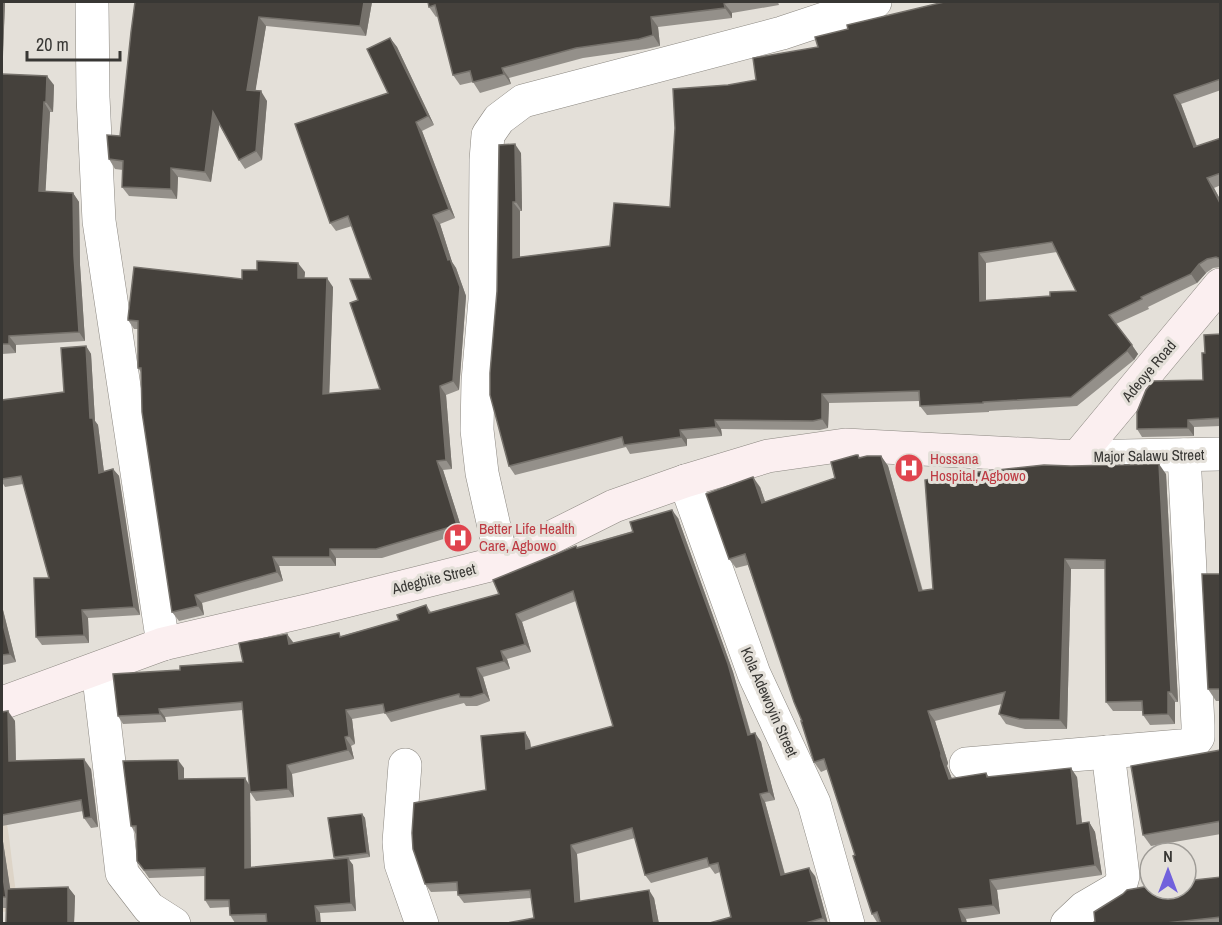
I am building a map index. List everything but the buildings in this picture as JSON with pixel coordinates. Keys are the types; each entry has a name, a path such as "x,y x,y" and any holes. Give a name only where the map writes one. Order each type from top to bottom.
{"street":[{"path":"92,2 93,97 99,221 163,644"},
{"path":"502,562 482,472 477,430 478,381 485,300 488,135 499,119 523,101 782,33 875,2"},
{"name":"Adeoye Road","path":"1077,457 1221,285"},
{"name":"Adegbite Street","path":"2,704 163,644 502,562 614,506 685,481 768,456 845,445 1077,457"},
{"name":"Major Salawu Street","path":"1077,457 1221,454"},
{"path":"966,764 1192,745 1198,737 1184,455"},
{"name":"Kola Adewoyin Street","path":"685,481 754,674 814,803 848,924"},
{"path":"98,669 122,873 149,908 174,924"},
{"path":"1067,924 1084,908 1120,886 1123,876 1108,753"},
{"path":"405,765 399,842 401,864 422,924"}],"shaded area":[{"path":"2,793 18,910 2,912"}],"place":[{"name":"Hossana Hospital, Agbowo","path":"909,468"},
{"name":"Better Life Health Care, Agbowo","path":"458,538"}]}
